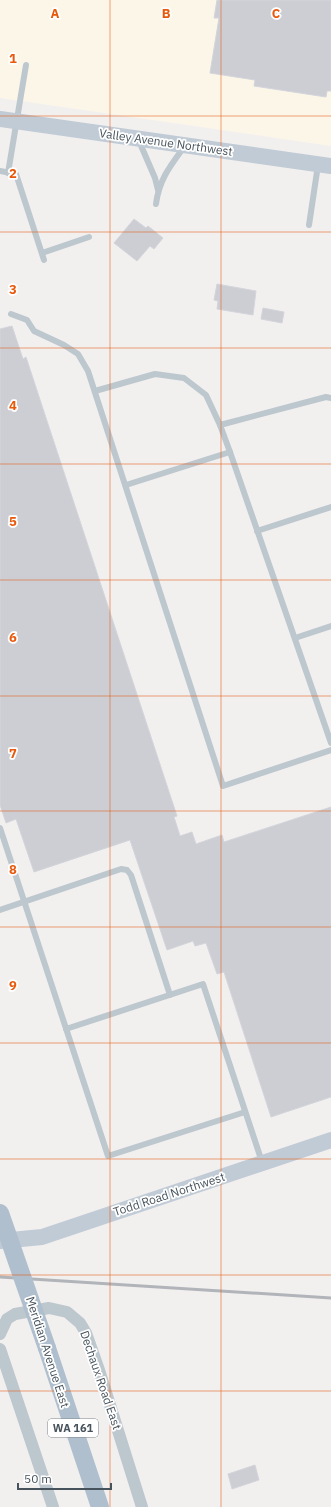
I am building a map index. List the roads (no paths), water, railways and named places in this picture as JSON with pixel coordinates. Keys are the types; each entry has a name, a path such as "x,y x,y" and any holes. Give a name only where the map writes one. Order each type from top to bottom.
{"main road":[{"name":"Meridian Avenue East","path":"0,1212 20,1264 100,1507"}],"street":[{"name":"Valley Avenue Northwest","path":"8,120 324,165"},
{"name":"Todd Road Northwest","path":"3,1240 42,1236 331,1140"},
{"name":"Dechaux Road East","path":"0,1334 7,1319 15,1314 48,1308 67,1312 80,1323 86,1333 100,1370 142,1507"},
{"path":"0,1349 53,1507"}],"lane":[{"path":"8,172 8,120 26,65"},
{"path":"138,138 155,178 158,190"},
{"path":"156,204 158,190 163,175 185,145"},
{"path":"309,225 324,165"},
{"path":"0,172 16,174 44,260"},
{"path":"42,253 89,237"},
{"path":"10,314 27,320 34,331 64,345 78,354 88,372 223,786 331,750"},
{"path":"95,391 155,374 184,378 206,395 220,425 230,452 331,743"},
{"path":"220,425 326,397 331,398"},
{"path":"126,485 230,452"},
{"path":"257,531 331,507"},
{"path":"295,638 331,626"},
{"path":"0,828 108,1156 245,1112"},
{"path":"0,910 121,869 127,870 131,876 170,995"},
{"path":"66,1029 203,984 262,1163"}],"railway":[{"path":"0,1277 331,1298"}]}
